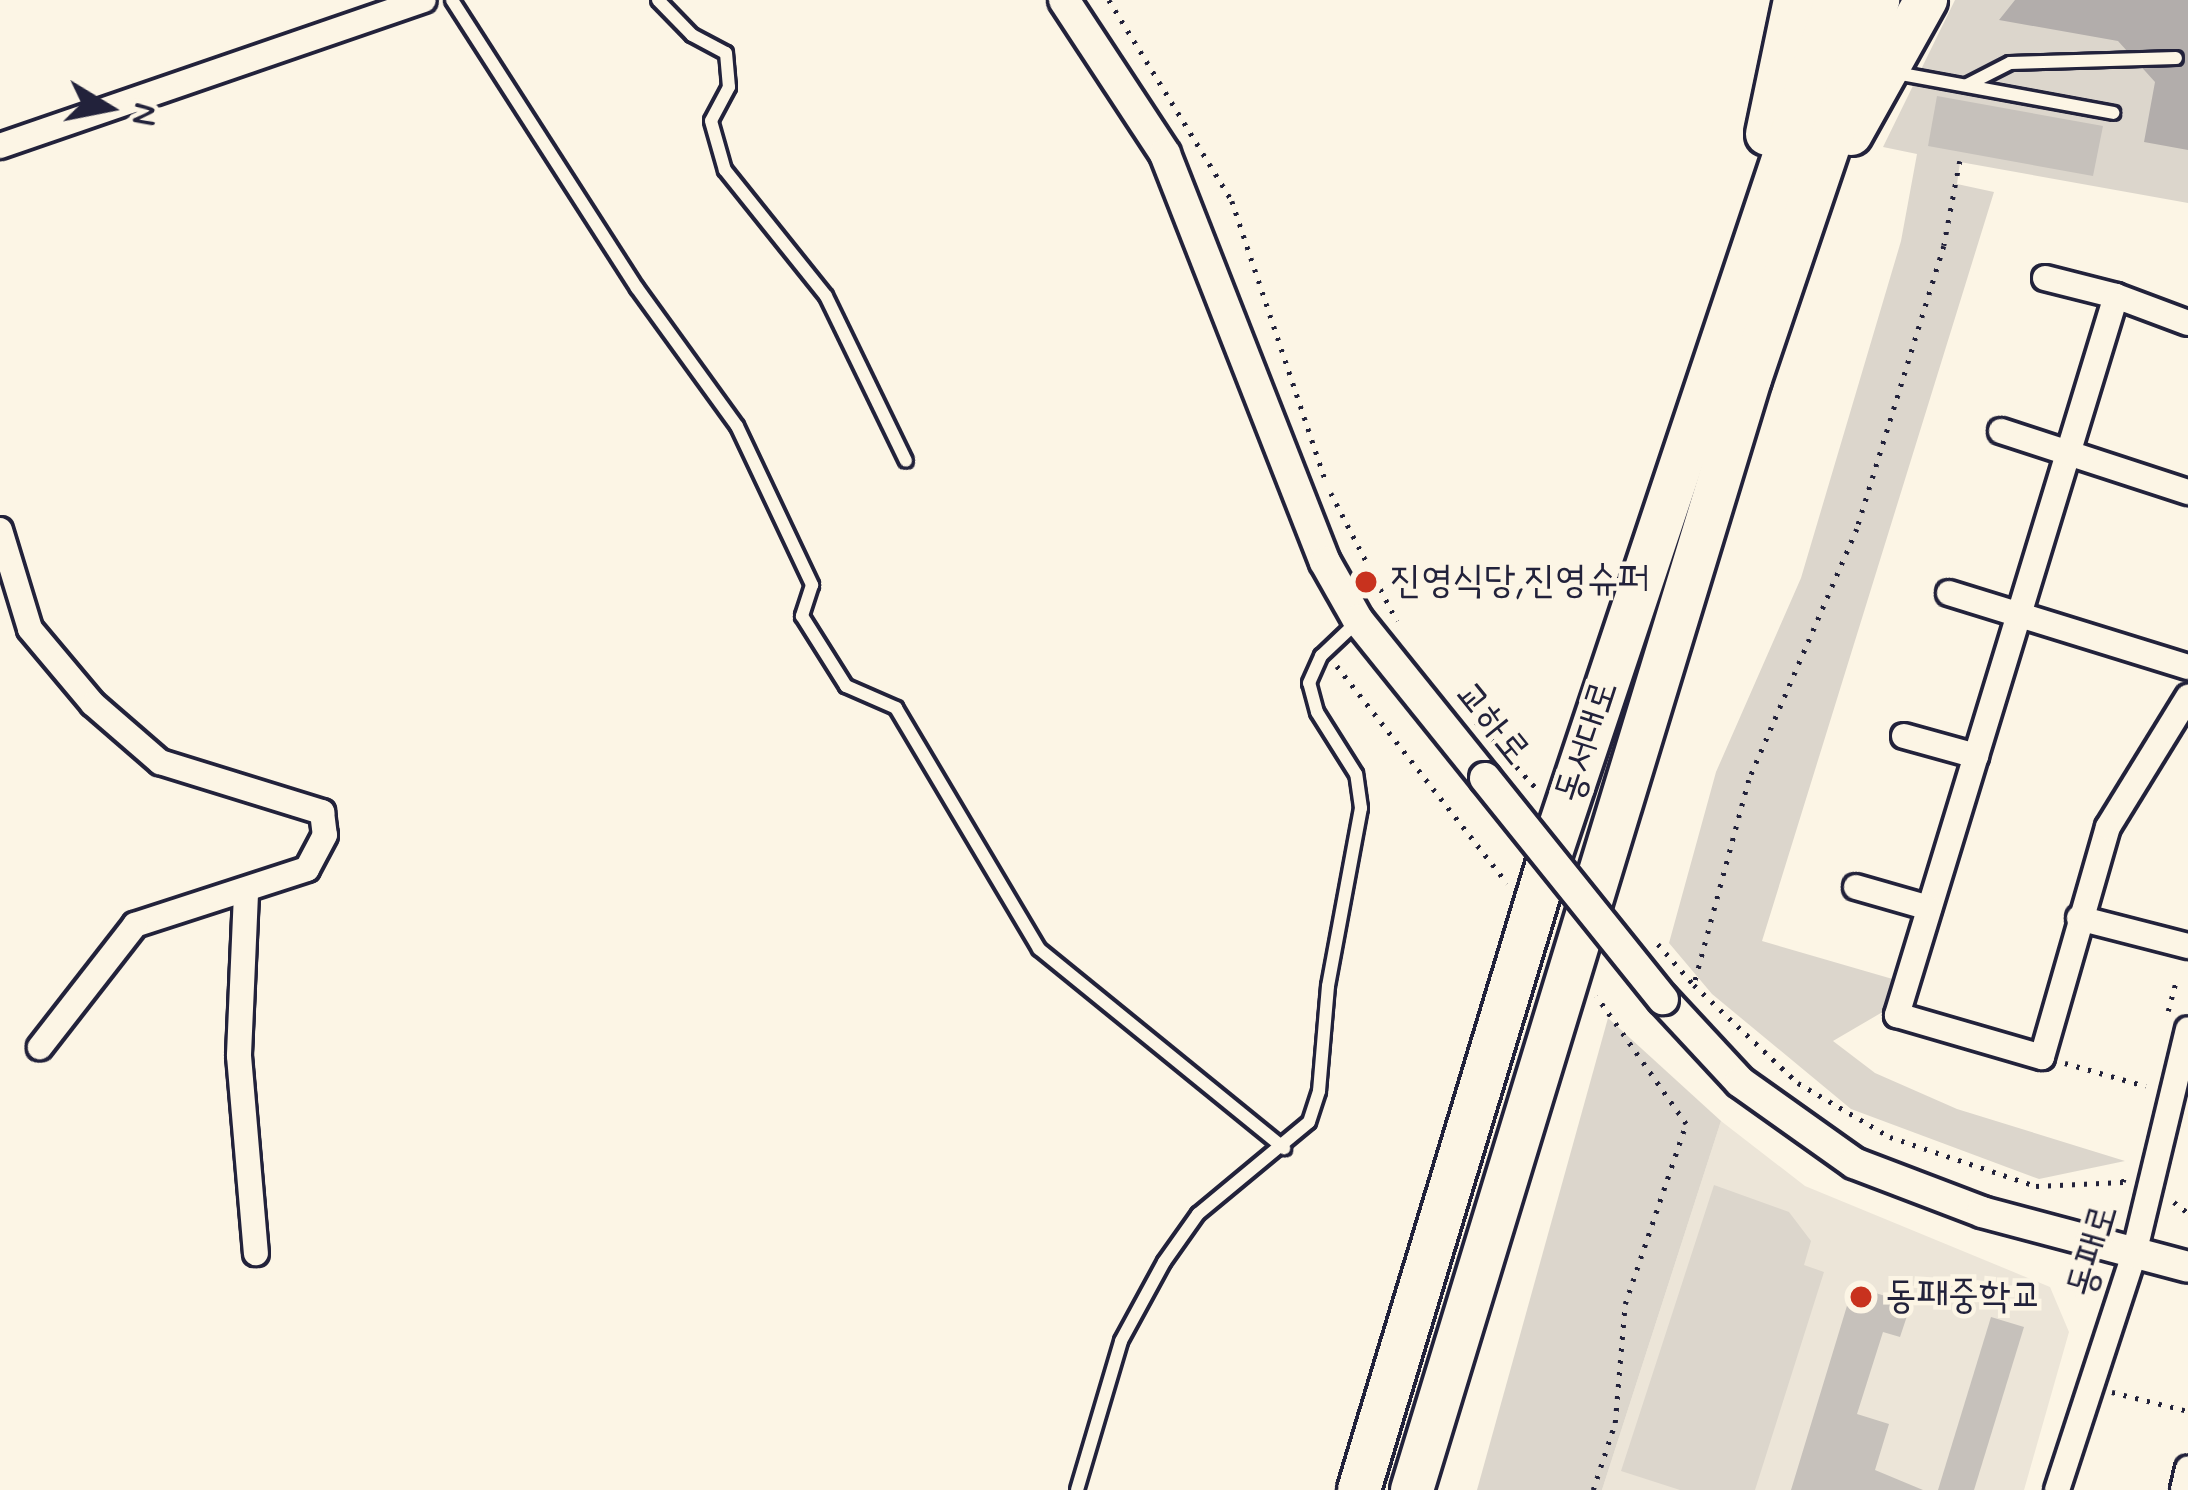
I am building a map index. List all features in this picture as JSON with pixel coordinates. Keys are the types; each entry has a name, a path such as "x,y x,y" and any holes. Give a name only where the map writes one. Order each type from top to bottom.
{"highway":[{"path":"1622,637 1772,117 1795,0"},
{"name":"동서대로","path":"1359,1490 1562,821 1836,0"},
{"name":"동서대로","path":"1416,1490 1750,380 1878,0"},
{"path":"1750,380 1839,158 1883,70 1926,0"}],"street":[{"path":"0,146 424,0"},
{"name":"교하로","path":"1064,0 1165,154 1281,464 1358,620 1663,999 1740,1082 1854,1162 1982,1212 2188,1268"},
{"path":"2045,278 2116,296 2188,323"},
{"path":"2116,296 1897,1015 2042,1057 2108,827 2188,697"},
{"path":"2001,431 2188,492"},
{"path":"0,530 30,629 93,704 160,762 322,812 325,835 307,869 246,894 135,925 40,1048"},
{"path":"1949,593 2188,667"},
{"path":"1904,736 1976,756"},
{"path":"1856,887 1930,908"},
{"path":"246,894 239,1056 256,1253"},
{"path":"2079,918 2188,946"},
{"name":"동패로","path":"2057,1490 2134,1254 2176,1026"},
{"path":"2183,1490 2188,1469"}],"lane":[{"path":"452,0 637,288 736,426 812,585 802,616 846,686 896,708 1039,949 1284,1148"},
{"path":"658,0 692,35 726,53 729,87 710,122 725,170 826,296 906,461"},
{"path":"1966,86 2010,64 2176,58"},
{"path":"1883,70 2113,113"},
{"path":"1077,1490 1121,1341 1164,1262 1198,1214 1243,1171 1284,1148 1309,1122 1319,1091 1328,986 1361,808 1355,774 1317,712 1309,683 1321,656 1358,620"}],"path":[{"path":"1109,0 1232,201 1329,489 1403,631"},
{"path":"1694,985 1749,780 1857,530 1944,246 1960,161"},
{"path":"1462,713 1492,731 1562,821"},
{"path":"1651,936 1694,985 1798,1083 1890,1137 2036,1186 2123,1182 2128,1163"},
{"path":"2176,981 2176,1026"},
{"path":"2042,1057 2149,1087"},
{"path":"2144,1106 2154,1066"},
{"path":"2090,1386 2188,1411"}],"shaded area":[{"path":"1955,0 2188,0 2188,203 1960,162 1957,184 1994,192 1762,941 1896,980 1886,1010 1833,1041 1875,1073 1957,1109 2125,1161 2039,1179 1851,1109 1712,994 1669,943 1716,772 1801,578 1901,241 1917,154 1883,147"},
{"path":"2015,0 2188,0 2188,150 2144,142 2155,82 2118,41 1999,20"},
{"path":"1608,1018 1721,1121 1602,1490 1477,1490"},
{"name":"동패중학교","path":"1721,1121 1805,1186 2050,1287 2069,1332 2024,1490 1602,1490"},
{"path":"1714,1185 1789,1212 1811,1241 1804,1265 1824,1272 1755,1490 1680,1490 1621,1471"}],"building":[{"path":"1937,96 2103,126 2093,176 1928,146"},
{"path":"1853,1286 1911,1304 1900,1337 1883,1332 1857,1414 1889,1424 1875,1470 1923,1490 1791,1490"},
{"path":"1991,1317 2024,1327 1974,1490 1938,1490"}],"place":[{"name":"진영식당,진영슈퍼","path":"1366,582"},
{"name":"동패중학교","path":"1861,1297"}]}
